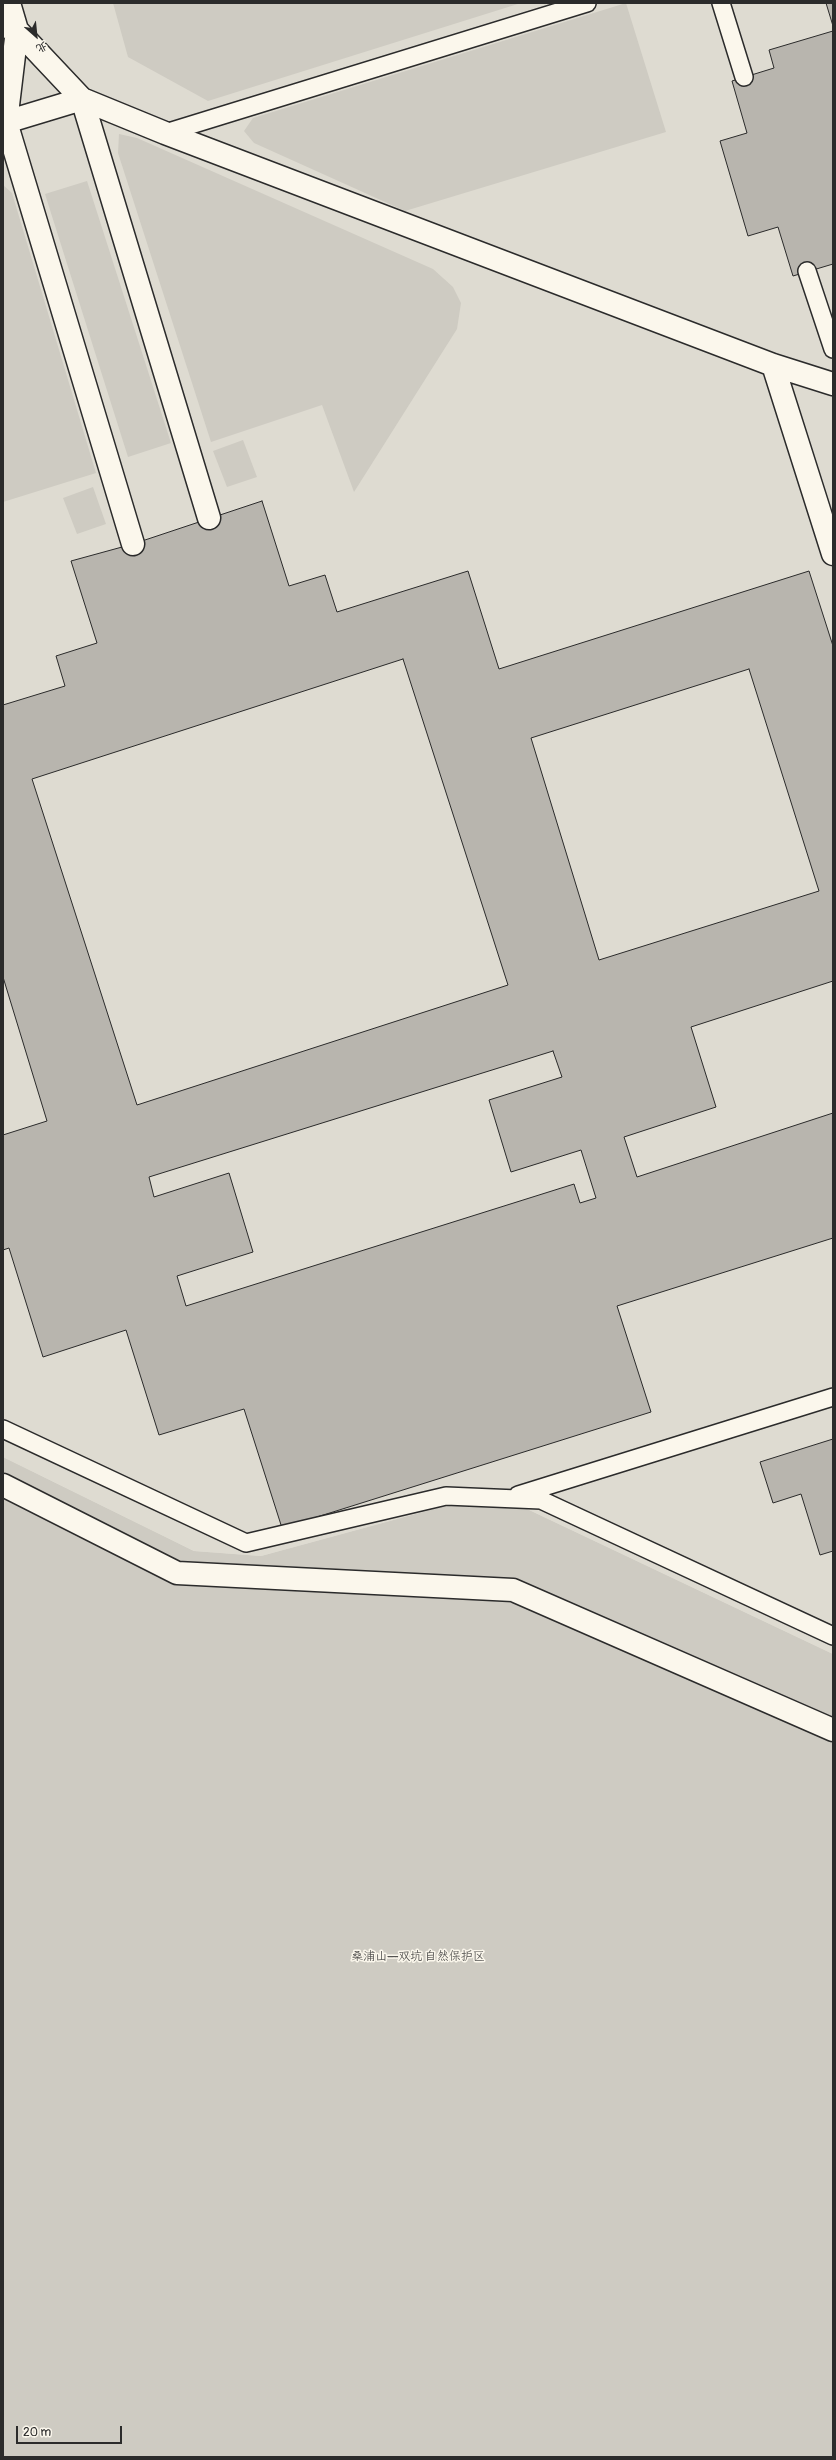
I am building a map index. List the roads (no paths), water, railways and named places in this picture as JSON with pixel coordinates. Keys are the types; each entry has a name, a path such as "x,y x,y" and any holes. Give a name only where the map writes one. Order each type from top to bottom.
{"street":[{"path":"9,3 10,27 4,125 133,544"},
{"path":"10,27 82,99 165,133 773,365 833,384"},
{"path":"4,125 82,99"},
{"path":"82,99 209,518"},
{"path":"773,365 833,554"},
{"path":"3,1485 177,1573 513,1590 833,1730"}],"lane":[{"path":"165,133 587,3"},
{"path":"721,3 744,77"},
{"path":"808,271 833,349"},
{"path":"506,1499 833,1397"},
{"path":"3,1429 246,1543 446,1496 541,1500 833,1636"}],"park label":[{"name":"桑浦山—双坑 自然保护区","path":"418,1957"}]}
